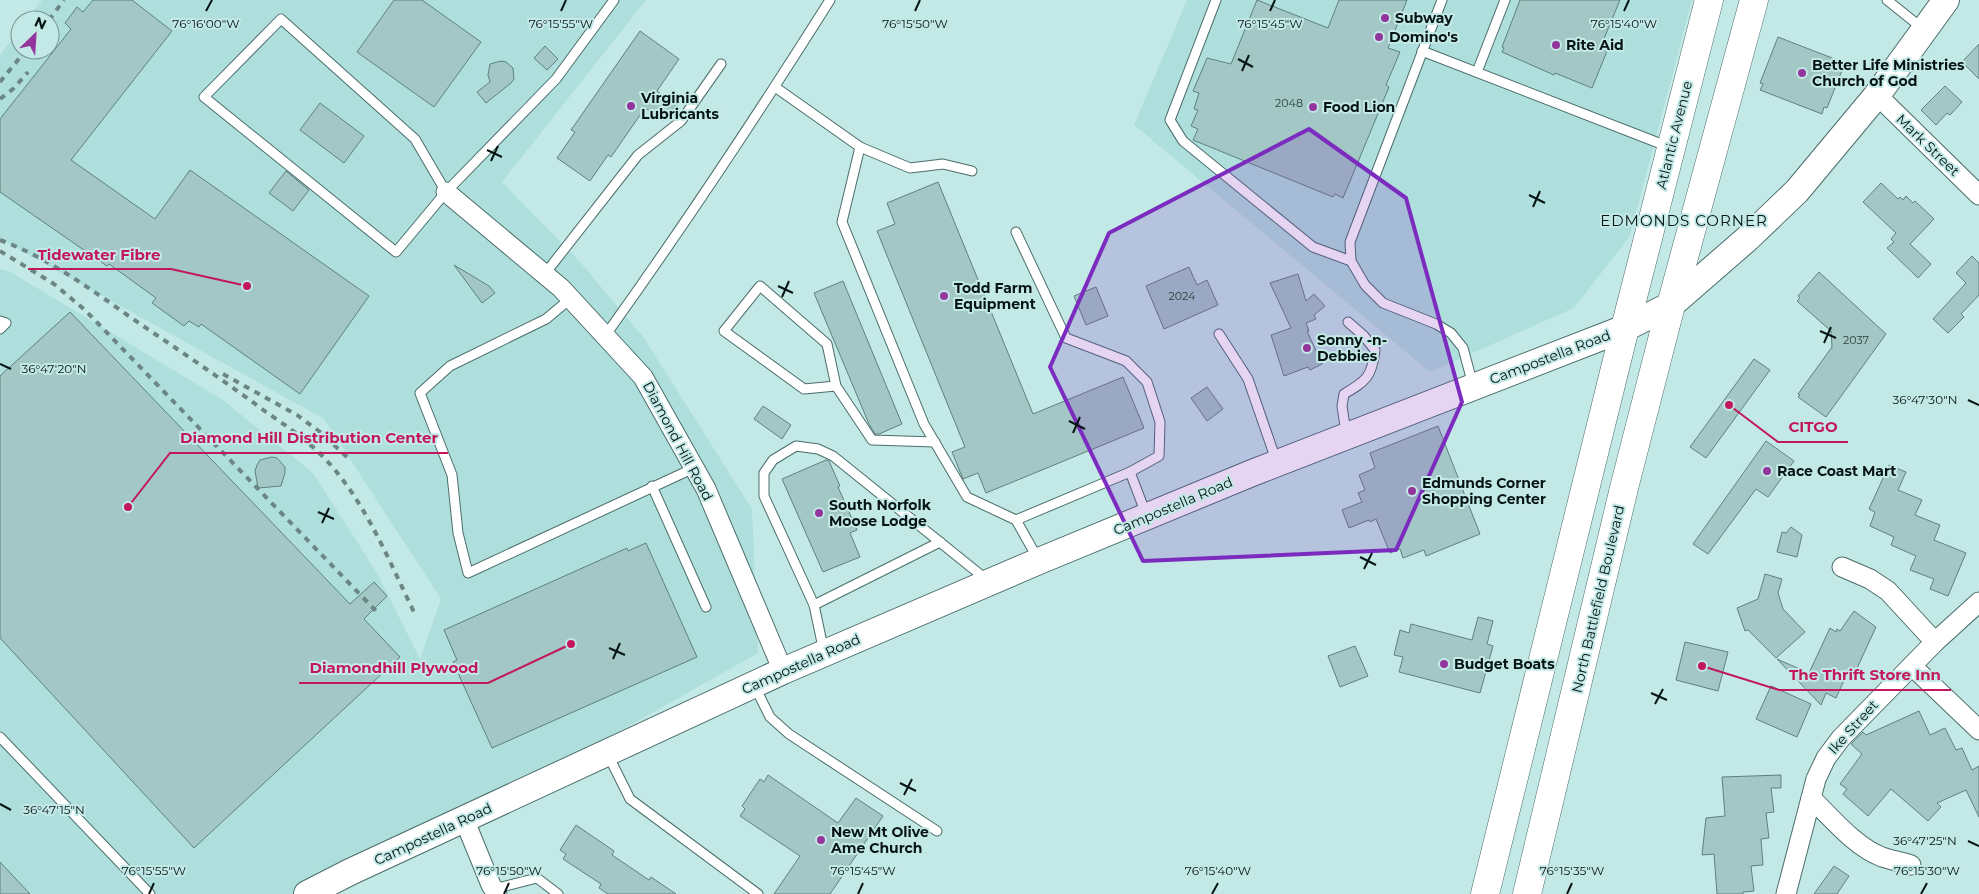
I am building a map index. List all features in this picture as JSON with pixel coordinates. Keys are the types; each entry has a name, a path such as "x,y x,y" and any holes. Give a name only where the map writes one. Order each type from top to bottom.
{"main road":[{"name":"Atlantic Avenue","path":"1625,328 1708,0"},
{"path":"1671,305 1754,0"},
{"name":"Campostella Road","path":"307,894 350,872 782,671 1039,561 1276,463 1625,328 1671,305 1748,238 1797,191 1877,95 1946,0"},
{"name":"North Battlefield Boulevard","path":"1527,894 1624,488 1671,305"},
{"path":"1485,894 1625,328"}],"street":[{"name":"Mark Street","path":"1877,95 1979,194"},
{"name":"Diamond Hill Road","path":"446,192 570,299 643,377 706,490 782,671"},
{"path":"1842,567 1870,579 1888,591 1935,642"},
{"name":"Ike Street","path":"1786,894 1820,768 1832,748 1935,642 1979,602"},
{"path":"1912,666 1979,730"},
{"path":"1811,798 1868,850 1881,857 1911,865"},
{"path":"464,819 496,892"}],"lane":[{"path":"446,192 415,138 281,18 204,97 396,252 446,192 556,79 614,0"},
{"path":"605,336 668,248 775,87 830,0"},
{"path":"1216,0 1170,120 1183,141 1312,247 1351,261"},
{"path":"1442,0 1350,242 1351,261 1365,285 1383,303 1436,324 1451,333 1463,348 1474,387"},
{"path":"1477,72 1505,0"},
{"path":"1887,0 1924,30"},
{"path":"1422,51 1671,148"},
{"path":"544,275 638,155 681,121 721,64"},
{"path":"775,87 860,147 910,168 943,164 972,171"},
{"path":"860,147 842,222 924,424 967,497 1016,520 1039,561"},
{"path":"1016,232 1066,338 1126,361 1147,382 1160,422 1159,456 1130,472 1016,520"},
{"path":"836,386 804,389 724,331 760,286 827,344 836,386 872,440 935,442"},
{"path":"570,299 546,319 450,366 420,393 452,475 458,533 468,573 694,468"},
{"path":"0,321 6,323 0,329"},
{"path":"1347,436 1342,406 1344,394 1362,383 1373,368 1375,350 1364,336 1348,322"},
{"path":"1218,334 1248,379 1276,463"},
{"path":"824,654 814,605 764,496 764,474 769,466 773,460 796,446 818,448 833,456 991,583"},
{"path":"1130,472 1147,517"},
{"path":"652,486 706,607"},
{"path":"814,605 940,542"},
{"path":"753,685 770,717 789,734 937,831"},
{"path":"0,737 150,894"},
{"path":"607,753 630,799 758,894"},
{"path":"496,892 537,878 558,894"}],"highlighted area":[{"path":"1309,129 1406,198 1462,402 1396,550 1143,561 1050,367 1109,233"}],"shaded area":[{"path":"42,0 646,0 502,182 581,263 644,338 752,509 758,653 464,819 311,894 0,894 0,269 9,271 223,400 313,473 377,573 420,659 441,599 324,419 0,239 0,55 10,42 10,60 60,60 60,10 34,10"},
{"path":"1187,0 1692,0 1630,236 1574,308 1430,372 1134,125"}],"building":[{"path":"93,0 132,0 172,31 71,160 155,219 190,170 369,296 300,394 201,324 199,327 189,321 184,326 152,303 156,298 109,264 107,266 0,192 0,119 47,60 60,60 60,43 71,29 65,23 77,7 83,12"},
{"path":"394,0 422,0 481,42 434,107 357,52"},
{"path":"1257,0 1328,28 1339,0 1407,0 1388,48 1400,52 1386,85 1389,87 1343,198 1335,194 1333,197 1193,140 1198,129 1191,126 1198,110 1194,109 1199,93 1193,91 1207,58 1231,64"},
{"name":"Rite Aid","path":"1520,0 1620,0 1603,41 1610,44 1592,88 1555,73 1554,75 1502,52 1504,48 1502,47"},
{"name":"Virginia Lubricants","path":"640,31 679,59 657,91 676,105 664,121 645,108 611,157 608,155 590,181 557,158 575,132 571,130"},
{"name":"Better Life Ministries Church of God","path":"1778,37 1845,63 1827,108 1824,107 1822,114 1760,90 1763,84 1760,83"},
{"path":"1979,44 1979,79 1962,62"},
{"path":"545,46 558,59 547,70 534,58"},
{"path":"501,61 506,62 513,68 514,79 486,103 477,92 490,82 488,75 490,64"},
{"path":"1945,86 1962,102 1950,115 1947,113 1936,125 1921,110"},
{"path":"320,103 364,136 344,163 300,130"},
{"path":"286,171 309,190 293,211 269,193"},
{"name":"Todd Farm Equipment","path":"938,182 1033,414 1123,377 1144,428 986,493 978,473 963,479 952,452 965,447 877,231 895,224 887,203"},
{"path":"1881,183 1898,199 1900,197 1903,200 1906,196 1913,203 1915,201 1934,219 1910,244 1931,264 1918,278 1887,248 1894,242 1891,239 1896,233 1863,202"},
{"path":"1972,256 1979,263 1979,295 1961,314 1964,317 1948,333 1933,319 1966,283 1956,273"},
{"path":"454,265 489,286 495,293 482,303"},
{"path":"1189,267 1197,285 1207,280 1218,305 1164,329 1146,286"},
{"path":"1819,272 1886,334 1826,417 1798,397 1800,395 1798,394 1832,347 1831,331 1797,301 1800,298 1798,296"},
{"path":"1298,274 1306,301 1314,294 1325,306 1314,315 1316,319 1306,323 1309,331 1307,331 1322,364 1310,370 1308,367 1284,376 1271,335 1291,328 1270,283"},
{"path":"843,281 902,424 879,434 875,434 869,424 814,293"},
{"path":"1096,287 1108,316 1086,325 1074,296"},
{"path":"70,312 350,604 374,582 387,596 364,619 400,657 194,848 0,638 0,376"},
{"path":"1754,359 1770,370 1706,458 1690,447"},
{"path":"1207,387 1223,409 1207,421 1191,398"},
{"path":"763,406 791,425 782,439 754,419"},
{"name":"Edmunds Corner Shopping Center","path":"1438,426 1480,534 1426,556 1424,550 1403,558 1400,549 1390,553 1376,519 1349,528 1342,510 1362,502 1358,493 1365,490 1359,475 1375,468 1370,453"},
{"path":"1766,441 1794,461 1768,497 1756,489 1708,554 1693,544"},
{"path":"272,457 277,458 285,467 281,486 258,488 255,471 257,465 260,460"},
{"name":"South Norfolk Moose Lodge","path":"826,460 829,461 857,530 850,533 860,557 823,572 782,479"},
{"path":"1889,465 1906,472 1898,490 1922,500 1915,515 1940,525 1934,540 1966,553 1948,596 1930,589 1934,579 1910,570 1916,556 1891,545 1894,537 1870,526 1875,512 1869,509"},
{"path":"1791,527 1802,535 1797,557 1777,552 1782,532 1786,533"},
{"path":"646,543 697,657 492,748 453,662 457,660 444,630 627,548 628,551"},
{"path":"1765,574 1782,579 1778,593 1783,609 1805,632 1776,658 1748,630 1745,631 1737,608 1758,599"},
{"path":"1854,611 1876,627 1853,677 1847,674 1836,698 1826,693 1821,705 1777,659 1809,673 1830,628 1836,632 1837,629 1840,631"},
{"name":"Budget Boats","path":"1478,617 1493,621 1487,644 1493,646 1480,693 1399,672 1403,657 1394,655 1400,630 1409,633 1411,624 1472,640"},
{"path":"1685,642 1728,652 1718,691 1676,680"},
{"path":"1355,646 1368,676 1340,687 1328,656"},
{"path":"1771,686 1811,704 1797,737 1756,719"},
{"path":"1919,711 1930,735 1945,728 1956,750 1962,748 1972,770 1979,766 1979,817 1966,790 1937,803 1941,807 1928,821 1891,789 1868,816 1843,794 1847,789 1840,784 1862,754 1851,744 1863,732 1866,735"},
{"name":"New Mt Olive Ame Church","path":"768,775 838,823 856,798 883,816 830,894 774,894 800,856 740,816 745,809 742,806 760,779 764,782"},
{"path":"1781,775 1781,788 1771,788 1774,812 1766,813 1769,838 1761,839 1763,865 1751,866 1754,891 1743,892 1743,894 1717,894 1714,854 1702,855 1706,818 1725,816 1722,777"},
{"path":"576,825 614,851 612,855 649,880 651,877 676,894 608,894 599,888 601,884 563,859 566,854 560,850"},
{"path":"0,862 30,894 0,894"},
{"path":"1834,866 1849,876 1837,894 1814,894"}],"railway":[{"path":"56,10 64,0"},
{"path":"0,82 18,60"},
{"path":"0,99 13,89 28,72"},
{"path":"0,240 41,259 80,282 225,382 291,429 314,448 342,479 366,515 414,612"},
{"path":"0,251 54,284 85,310 376,611"},
{"path":"223,374 297,415 320,432 347,457"}],"place":[{"name":"Subway","path":"1385,18"},
{"name":"Domino's","path":"1379,37"},
{"name":"Rite Aid","path":"1556,45"},
{"name":"Better Life Ministries Church of God","path":"1802,73"},
{"name":"Virginia Lubricants","path":"631,106"},
{"name":"Food Lion","path":"1313,107"},
{"name":"Tidewater Fibre","path":"247,286"},
{"name":"Todd Farm Equipment","path":"944,296"},
{"name":"Sonny -n- Debbies","path":"1307,348"},
{"name":"CITGO","path":"1729,405"},
{"name":"Race Coast Mart","path":"1767,471"},
{"name":"Edmunds Corner Shopping Center","path":"1412,491"},
{"name":"Diamond Hill Distribution Center","path":"128,507"},
{"name":"South Norfolk Moose Lodge","path":"819,513"},
{"name":"Diamondhill Plywood","path":"571,644"},
{"name":"Budget Boats","path":"1444,664"},
{"name":"The Thrift Store Inn","path":"1702,666"},
{"name":"New Mt Olive Ame Church","path":"821,840"}],"district":[{"name":"EDMONDS CORNER","path":"1684,220"}]}
